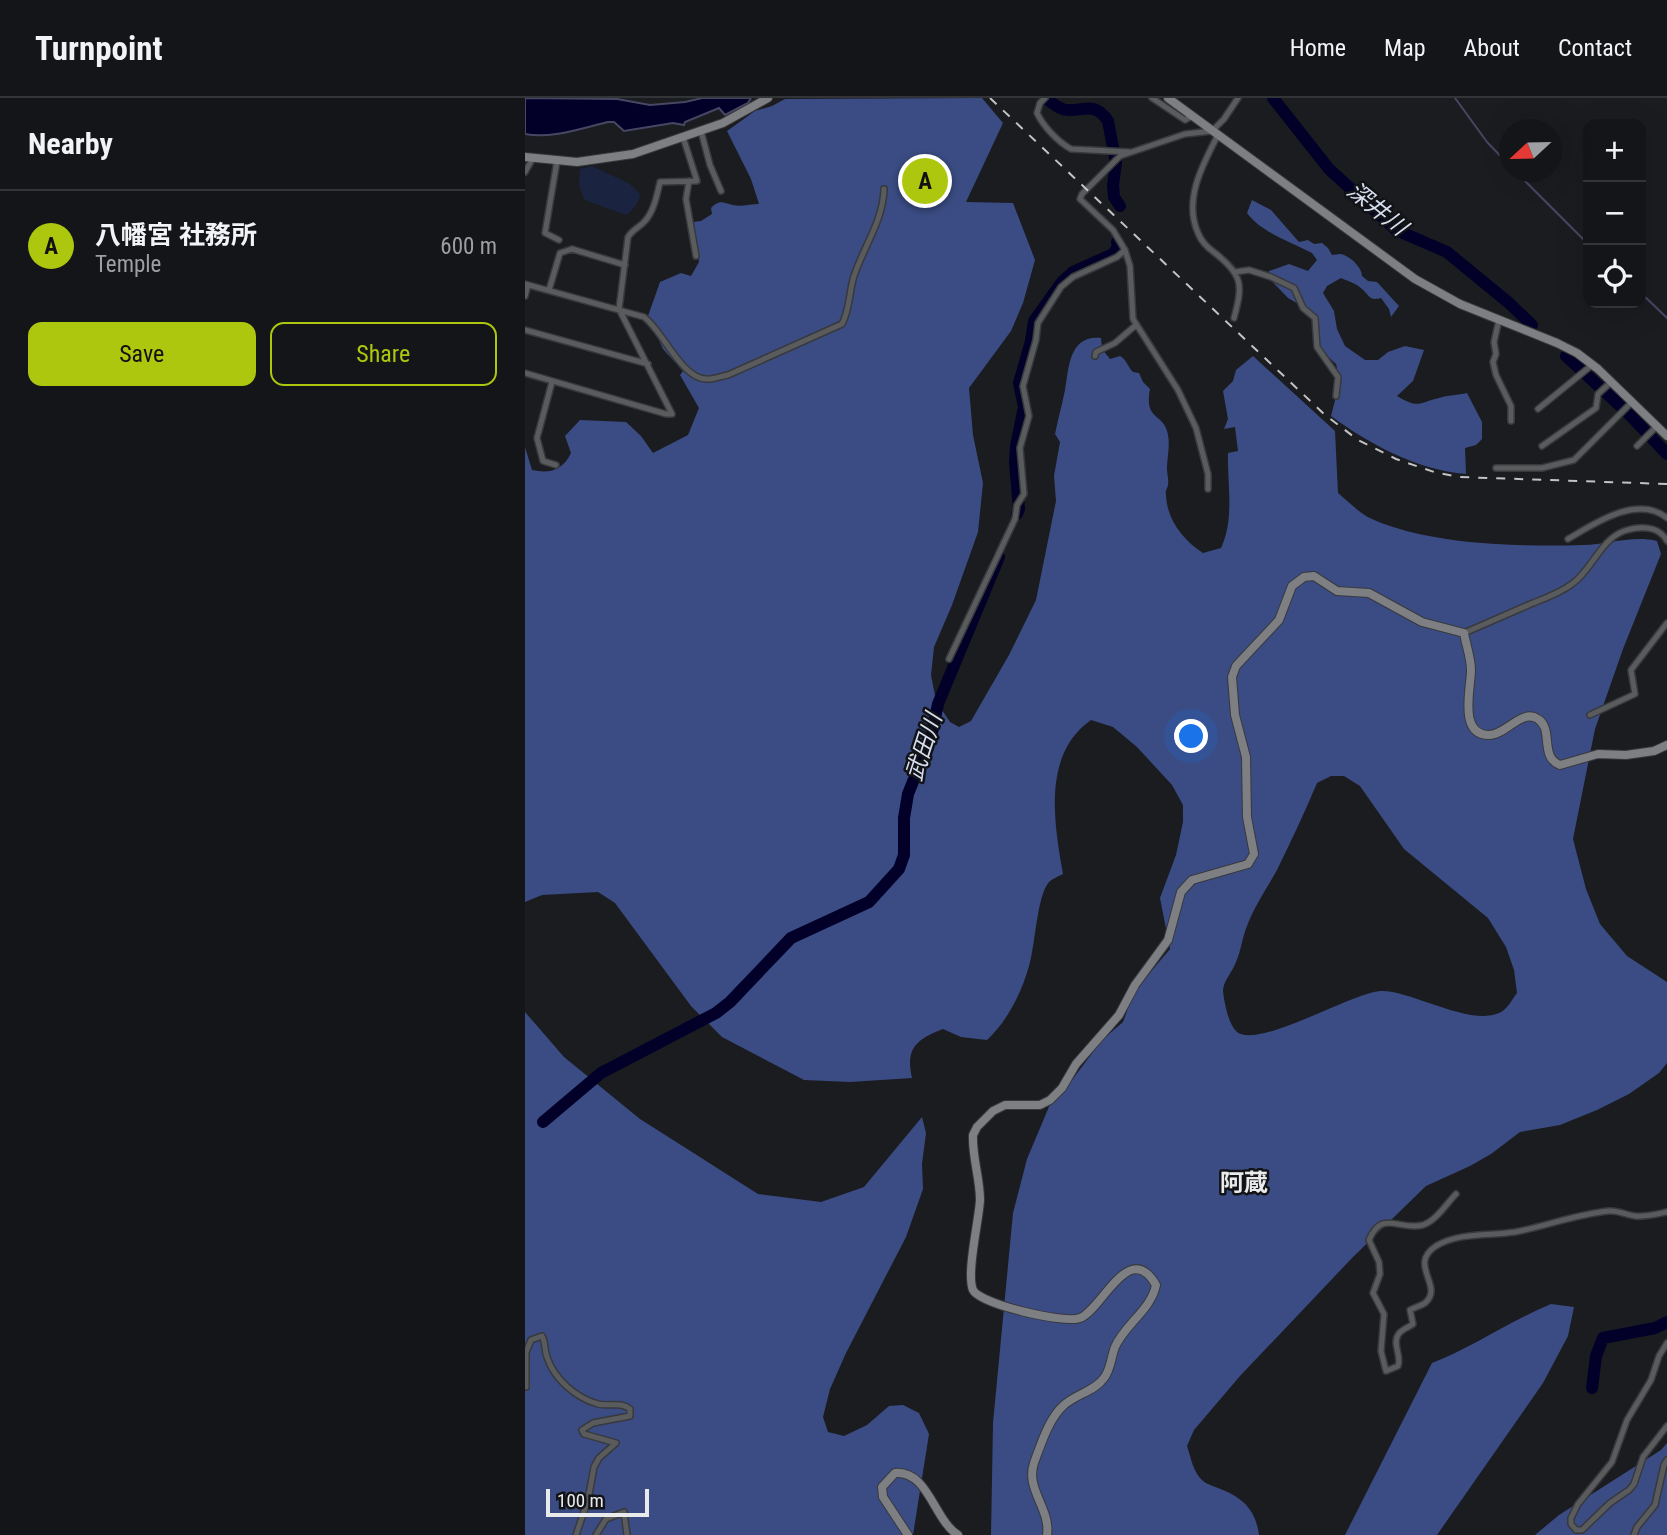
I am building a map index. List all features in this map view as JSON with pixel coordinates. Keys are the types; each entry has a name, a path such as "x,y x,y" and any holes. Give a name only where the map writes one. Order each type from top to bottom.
{"street":[{"path":"525,172 529,158 557,161 611,158 653,148 723,123 768,98"},
{"path":"1045,98 1039,103 1037,113 1040,121 1066,146 1071,149 1129,152"},
{"path":"1151,98 1185,120 1192,116"},
{"path":"1168,98 1415,279 1460,304 1557,342 1592,365 1667,436"},
{"path":"1234,318 1240,295 1237,275 1208,248 1198,233 1193,206 1200,173 1215,133 1237,98"},
{"path":"701,131 710,165 722,191"},
{"path":"1208,489 1208,474 1196,428 1178,390 1136,325 1132,309 1130,266 1125,250 1114,230 1080,199 1112,162 1129,152 1185,134 1215,133"},
{"path":"525,373 672,414 619,309 628,237 631,231 647,219 657,198 660,182 697,181 684,137"},
{"path":"557,161 545,233 559,240"},
{"path":"689,181 686,200 696,256"},
{"path":"525,296 527,284 645,317 654,325 680,363 701,379 709,380 728,375 842,324 848,312 851,286 879,219 884,189"},
{"path":"549,290 560,253 572,249 625,265"},
{"path":"949,659 1015,519 1017,505 1024,494 1020,448 1029,416 1023,386 1038,323 1061,287 1073,277 1117,257 1125,250"},
{"path":"1235,272 1249,270 1294,288 1303,308 1315,318 1317,347 1338,377 1336,396"},
{"path":"1499,320 1493,362 1496,375 1511,406 1511,421"},
{"path":"1095,356 1096,352 1115,343 1136,325"},
{"path":"525,330 648,364"},
{"path":"1538,409 1592,365"},
{"path":"552,382 537,438 543,461 556,465"},
{"path":"1542,446 1595,408 1598,394 1611,382"},
{"path":"1496,468 1542,468 1574,460 1632,402"},
{"path":"1637,446 1657,426"},
{"path":"1568,539 1610,515 1627,511 1660,512 1667,518"},
{"path":"1047,1535 1047,1523 1031,1479 1033,1465 1047,1432 1064,1405 1104,1378 1115,1346 1150,1301 1156,1285 1144,1272 1135,1269 1125,1273 1091,1310 1081,1318 1069,1320 1032,1314 980,1298 972,1287 971,1274 980,1199 973,1135 993,1111 1005,1105 1040,1105 1050,1100 1062,1088 1076,1064 1119,1015 1135,985 1168,940 1181,892 1192,880 1248,864 1254,854 1248,817 1246,757 1235,715 1231,677 1236,666 1279,620 1296,582 1304,577 1314,576 1337,591 1369,593 1422,622 1464,633 1552,596 1572,584 1611,539 1623,531 1652,528 1667,541"},
{"path":"1590,715 1635,694 1631,670 1667,623"},
{"path":"1464,633 1471,668 1467,713 1479,732 1489,735 1528,716 1535,717 1541,721 1545,730 1548,754 1553,762 1560,765 1598,754 1626,755 1654,751 1667,745"},
{"path":"1456,1194 1423,1225 1386,1223 1374,1228 1369,1240 1379,1262 1380,1274 1373,1293 1384,1314 1381,1350 1386,1371 1398,1366 1401,1359 1397,1338 1399,1332 1413,1324 1411,1310 1427,1300 1431,1288 1424,1263 1432,1249 1439,1244 1464,1237 1514,1232 1553,1221 1607,1211 1639,1217 1667,1212"},
{"path":"526,1387 526,1352 531,1340 542,1336 550,1365 577,1396 602,1405 621,1404 630,1409 629,1416 593,1423 582,1430 590,1437 616,1443 593,1466 588,1500 576,1535"},
{"path":"1667,1343 1659,1356 1651,1380 1627,1420 1612,1462 1578,1504 1571,1518 1571,1524 1576,1530 1582,1530 1610,1503 1629,1490 1634,1484 1643,1457 1667,1426"},
{"path":"1635,1535 1637,1527 1655,1505 1667,1460"},
{"path":"908,1535 883,1497 882,1487 895,1473 905,1472 915,1478 942,1522 958,1535"},
{"path":"596,1535 606,1519 624,1512 627,1535"}],"shaded area":[{"path":"525,98 617,99 650,105 702,98 751,98 748,103 725,115 719,108 685,122 684,125 673,123 624,131 614,122 608,122 567,132 535,135 525,134"},
{"path":"982,98 1003,123 966,202 1013,203 1035,260 1023,303 1011,331 969,388 973,435 983,483 978,532 934,647 931,675 936,701 950,722 959,727 971,721 1009,655 1036,600 1056,501 1054,476 1060,442 1055,434 1073,354 1082,342 1090,338 1101,338 1102,349 1110,359 1120,356 1133,372 1139,373 1150,389 1149,406 1165,425 1168,436 1166,493 1169,513 1183,536 1203,553 1221,548 1225,537 1229,513 1228,453 1238,451 1235,427 1224,429 1228,419 1223,391 1233,381 1236,370 1253,356 1335,431 1338,493 1372,519 1421,534 1504,545 1592,545 1638,539 1657,541 1661,554 1595,729 1573,839 1586,889 1600,924 1627,956 1667,982 1667,1063 1659,1073 1629,1094 1560,1125 1520,1132 1491,1154 1426,1186 1352,1258 1240,1376 1194,1430 1187,1446 1200,1477 1243,1502 1252,1513 1259,1535 991,1535 993,1423 1013,1213 1027,1159 1051,1102 1066,1088 1102,1040 1123,1022 1131,1000 1142,982 1170,949 1160,898 1176,855 1183,822 1183,805 1172,785 1137,747 1113,727 1091,720 1075,734 1058,770 1055,791 1063,874 1050,881 1045,889 1029,966 1018,996 1001,1024 987,1040 961,1037 943,1029 920,1041 910,1059 912,1078 850,1082 804,1080 722,1037 691,1006 615,903 598,892 542,895 525,902 525,447 532,470 545,471 560,467 568,459 571,453 565,436 580,420 626,422 641,436 653,453 688,435 699,408 680,375 683,371 663,349 648,316 660,282 681,273 691,276 699,262 693,222 701,221 712,214 711,208 719,203 739,206 759,204 751,179 727,131 755,111 785,99","holes":["1331,776 1344,776 1360,786 1404,849 1488,918 1506,947 1514,970 1517,993 1504,1010 1492,1015 1477,1016 1409,996 1380,991 1262,1034 1246,1035 1233,1027 1225,1006 1223,987 1238,958 1250,919 1277,870 1317,783"]},
{"path":"592,166 630,184 640,194 635,206 626,215 585,200 579,186 580,169"},
{"path":"1252,200 1271,210 1299,242 1308,240 1314,244 1322,243 1332,255 1343,254 1350,258 1362,276 1368,281 1377,282 1399,306 1391,317 1381,298 1372,298 1358,286 1341,278 1327,286 1323,293 1334,311 1337,329 1345,346 1365,360 1378,360 1388,352 1405,346 1424,350 1413,381 1397,396 1418,404 1467,393 1482,422 1482,439 1476,445 1465,448 1466,474 1430,467 1394,454 1331,416 1340,381 1336,364 1318,343 1319,325 1314,313 1288,298 1267,276 1269,271 1289,264 1308,271 1317,260 1312,253 1269,232 1253,220 1247,213"},
{"path":"525,1012 564,1057 640,1119 758,1194 821,1202 864,1187 922,1117 926,1133 922,1164 923,1189 906,1237 830,1389 823,1417 828,1432 844,1436 867,1425 889,1406 903,1405 919,1413 929,1434 913,1535 525,1535"},
{"path":"1551,1304 1574,1307 1568,1336 1543,1383 1437,1535 1345,1535 1432,1363"},
{"path":"1667,1443 1667,1535 1535,1535 1559,1515 1661,1450"}],"waterway":[{"name":"深井川","path":"1273,98 1329,169 1396,230 1447,252 1532,325"},
{"path":"1455,98 1499,155"},
{"name":"武田川","path":"1048,100 1065,110 1094,109 1108,121 1116,163 1114,197 1120,206"},
{"path":"1526,182 1583,239"},
{"name":"武田川","path":"1017,514 1016,446 1024,407 1019,383 1034,321 1062,282 1073,272 1113,254 1118,247 1117,242"},
{"path":"1646,298 1667,318"},
{"name":"深井川","path":"1566,356 1627,412 1667,454"},
{"name":"武田川","path":"543,1122 601,1073 716,1013 730,1002 791,938 869,902 899,869 904,855 904,818 908,794 931,737 938,704 999,557"},
{"name":"深井川","path":"1592,1388 1596,1356 1603,1338 1655,1328 1667,1322"}],"railway":[{"path":"990,98 1324,414 1358,440 1396,459 1459,477 1667,484"}],"place":[{"name":"八幡宮 社務所","path":"925,181"}],"district":[{"name":"阿蔵","path":"1244,1183"}]}
